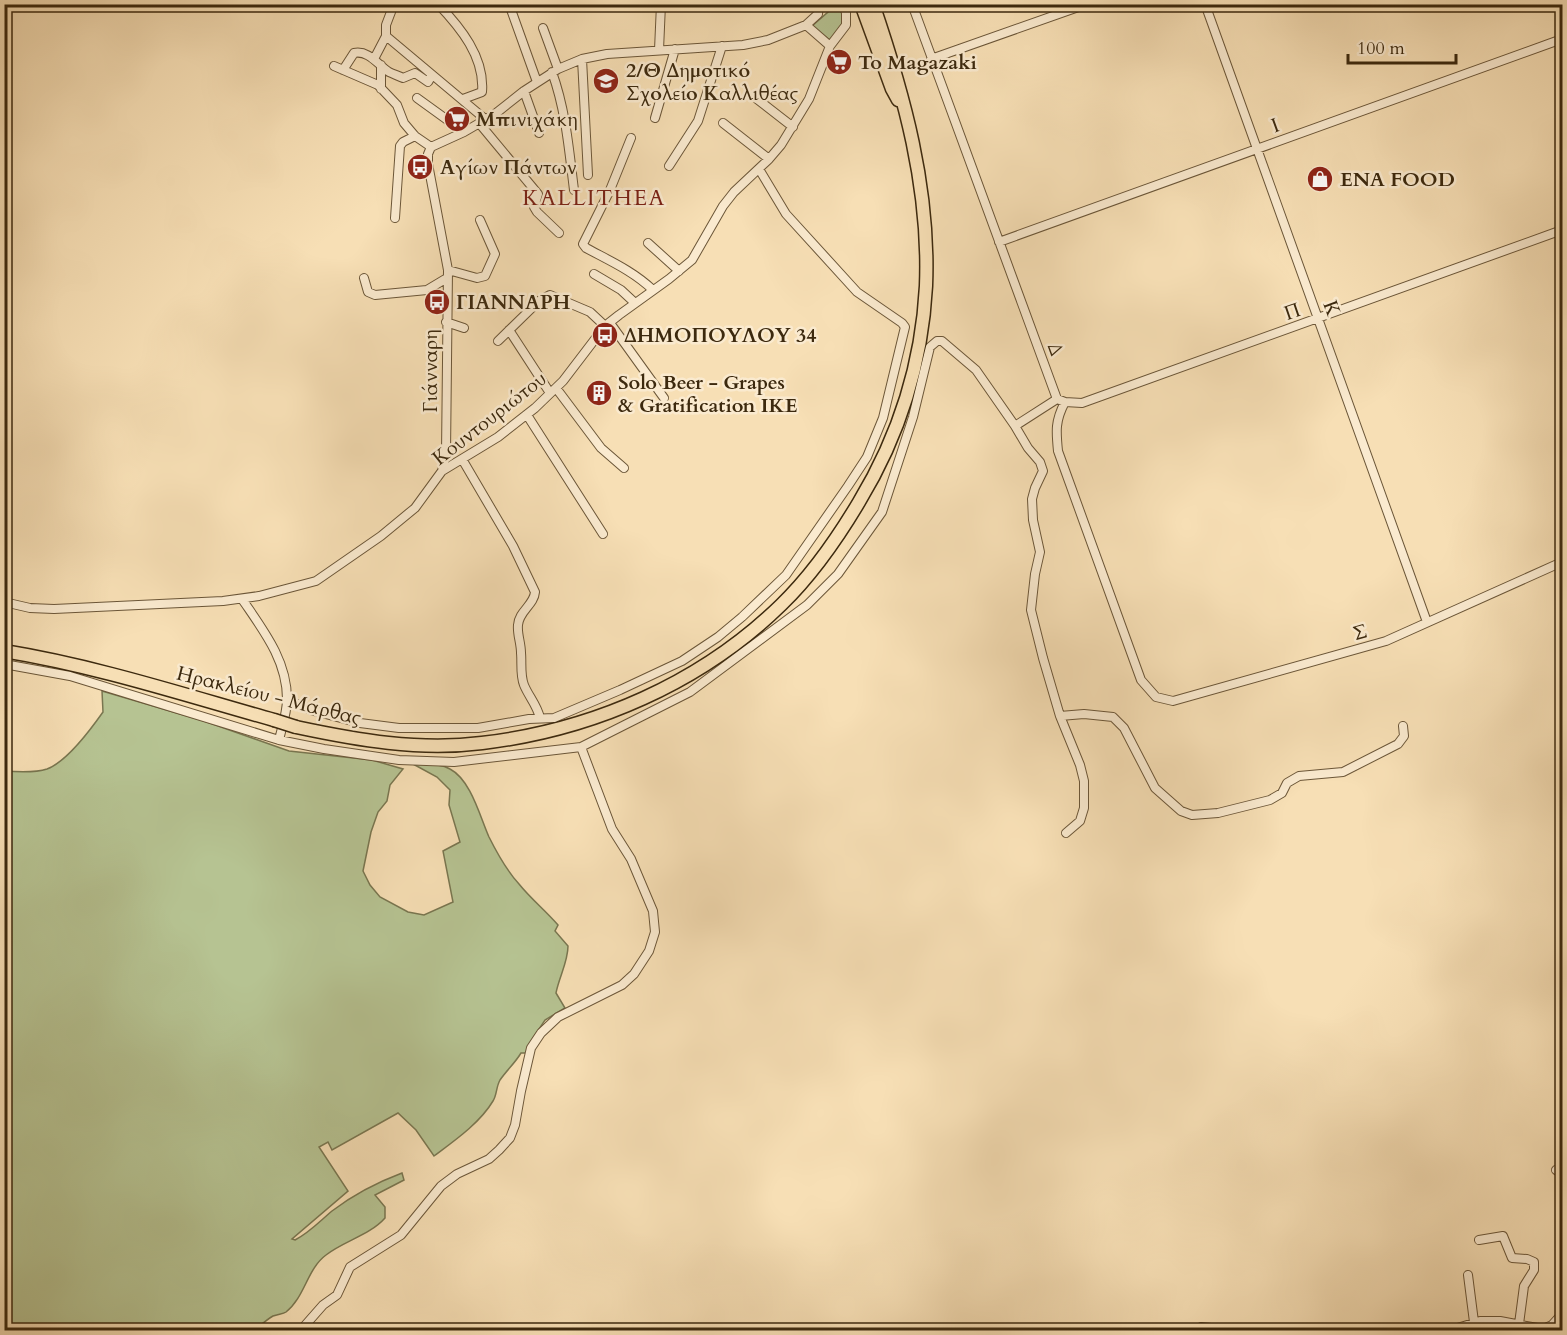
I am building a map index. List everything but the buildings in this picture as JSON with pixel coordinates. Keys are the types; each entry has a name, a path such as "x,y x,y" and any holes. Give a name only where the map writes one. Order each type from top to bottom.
{"main road":[{"name":"Ηρακλείου - Μάρθας","path":"4,651 39,656 296,727 348,738 440,746 480,744 525,737 606,715 722,655 784,603 838,537 870,483 897,426 912,383 926,287 926,249 920,175 912,135 903,109 892,89 861,4"},
{"name":"Ηρακλείου - Μάρθας","path":"873,4 900,87 903,109"}],"street":[{"path":"374,59 386,36 386,26 394,4"},
{"path":"438,4 466,37 479,69 482,92 463,99"},
{"path":"508,4 537,82"},
{"path":"659,50 661,4"},
{"path":"334,66 378,85 397,105 404,123 415,136 431,147 482,121 555,70 582,59 607,54 743,45 768,40 806,26 818,14 819,4"},
{"name":"Κουντουριώτου","path":"4,602 30,608 54,609 242,599 316,581 335,569 415,508 442,471 498,437 527,415 553,391 608,325 692,260 723,206 734,192 769,159 793,128 809,99 830,46 846,25 843,4"},
{"name":"Δ","path":"912,4 999,242 1061,401"},
{"path":"931,59 1087,4"},
{"name":"Κ","path":"1205,4 1427,622"},
{"path":"806,26 830,46"},
{"path":"543,28 566,123 574,190"},
{"path":"386,36 463,99 538,194 535,209 559,233"},
{"name":"Ι","path":"999,242 1563,39"},
{"path":"669,166 698,121 722,46"},
{"path":"655,118 675,49"},
{"path":"344,70 354,53 358,52 374,59 389,72 403,78 415,73 428,82 432,75"},
{"path":"582,59 588,175"},
{"path":"381,65 381,89"},
{"path":"524,91 539,133"},
{"path":"417,98 464,132"},
{"path":"757,99 793,128"},
{"path":"723,123 769,159"},
{"path":"395,218 400,146 415,136"},
{"path":"632,138 610,190 583,244 586,248 639,277 653,290"},
{"name":"Γιάνναρη","path":"431,147 428,164 447,274 446,453 442,471"},
{"path":"287,700 314,711 350,721 399,728 478,728 540,718 554,718 682,661 718,637 786,575 867,457 883,418 905,327 857,292 786,214 759,169"},
{"path":"364,278 368,292 375,295 427,290 447,274 477,278 485,276 495,254 480,220"},
{"name":"Π","path":"1061,401 1082,403 1563,230"},
{"path":"648,243 679,271"},
{"path":"594,274 621,290 635,303"},
{"path":"498,341 539,301 550,294 590,312 608,325 664,398"},
{"path":"446,322 464,328"},
{"path":"509,330 553,391 601,448 624,468"},
{"path":"4,664 70,676 279,740 399,760 432,762 478,760 581,747 690,692 807,605 838,574 882,512 913,417 930,347 937,341 942,341 976,370 1028,447 1041,462 1043,471 1032,499 1033,520 1040,552 1035,574 1032,610 1060,716 1080,765 1085,797 1080,821 1066,832"},
{"path":"1015,426 1061,401"},
{"name":"Σ","path":"1061,401 1056,431 1058,451 1141,680 1156,697 1173,701 1386,641 1563,562"},
{"path":"527,415 603,534"},
{"path":"462,459 513,546 535,592 534,598 518,622 518,631 522,682 538,708 540,718"},
{"path":"242,599 281,662 286,679 287,700 279,740"},
{"path":"1060,716 1100,714 1113,717 1124,728 1155,788 1181,811 1192,815 1218,813 1270,800 1282,793 1287,783 1299,776 1343,772 1398,744 1404,736 1403,726"},
{"path":"301,1330 323,1305 338,1294 351,1267 363,1257 401,1235 441,1186 457,1174 489,1159 499,1150 513,1131 531,1048 541,1033 558,1017 622,985 634,974 649,951 655,932 653,911 631,859 612,829 581,747"},
{"path":"1479,1240 1503,1236 1512,1258 1527,1259 1534,1263 1535,1266 1524,1286 1519,1324"},
{"path":"1468,1275 1474,1322"},
{"path":"1451,1330 1474,1322 1500,1321 1543,1329 1552,1325 1563,1314"},
{"path":"1201,1327 1232,1330"}],"green space":[{"path":"830,5 840,5 846,9 843,29 831,41 812,26 828,12"},
{"path":"102,691 204,721 289,751 372,760 403,769 390,785 387,801 378,812 371,832 363,871 370,885 380,897 408,912 424,915 453,902 443,851 460,842 449,805 450,790 437,777 413,764 437,765 450,769 464,781 489,837 506,868 558,925 555,931 568,946 567,958 556,993 565,1008 545,1020 526,1053 521,1053 500,1080 488,1109 458,1138 434,1156 416,1130 398,1113 332,1150 328,1142 319,1147 348,1191 292,1239 295,1240 305,1234 332,1211 366,1189 402,1173 404,1180 375,1195 385,1207 385,1218 372,1229 326,1255 314,1268 292,1306 285,1313 275,1315 255,1330 5,1330 4,771 42,770 62,760 103,712"}],"place":[{"name":"To Magazaki","path":"839,62"},
{"name":"2/Θ Δημοτικό Σχολείο Καλλιθέας","path":"606,81"},
{"name":"Μπινιχάκη","path":"457,119"},
{"name":"Αγίων Πάντων","path":"420,167"},
{"name":"ENA FOOD","path":"1320,179"},
{"name":"ΓΙΑΝΝΑΡΗ","path":"437,302"},
{"name":"ΔΗΜΟΠΟΥΛΟΥ 34","path":"605,335"},
{"name":"Solo Beer - Grapes & Gratification IKE","path":"599,393"}],"district":[{"name":"KALLITHEA","path":"594,197"}]}
